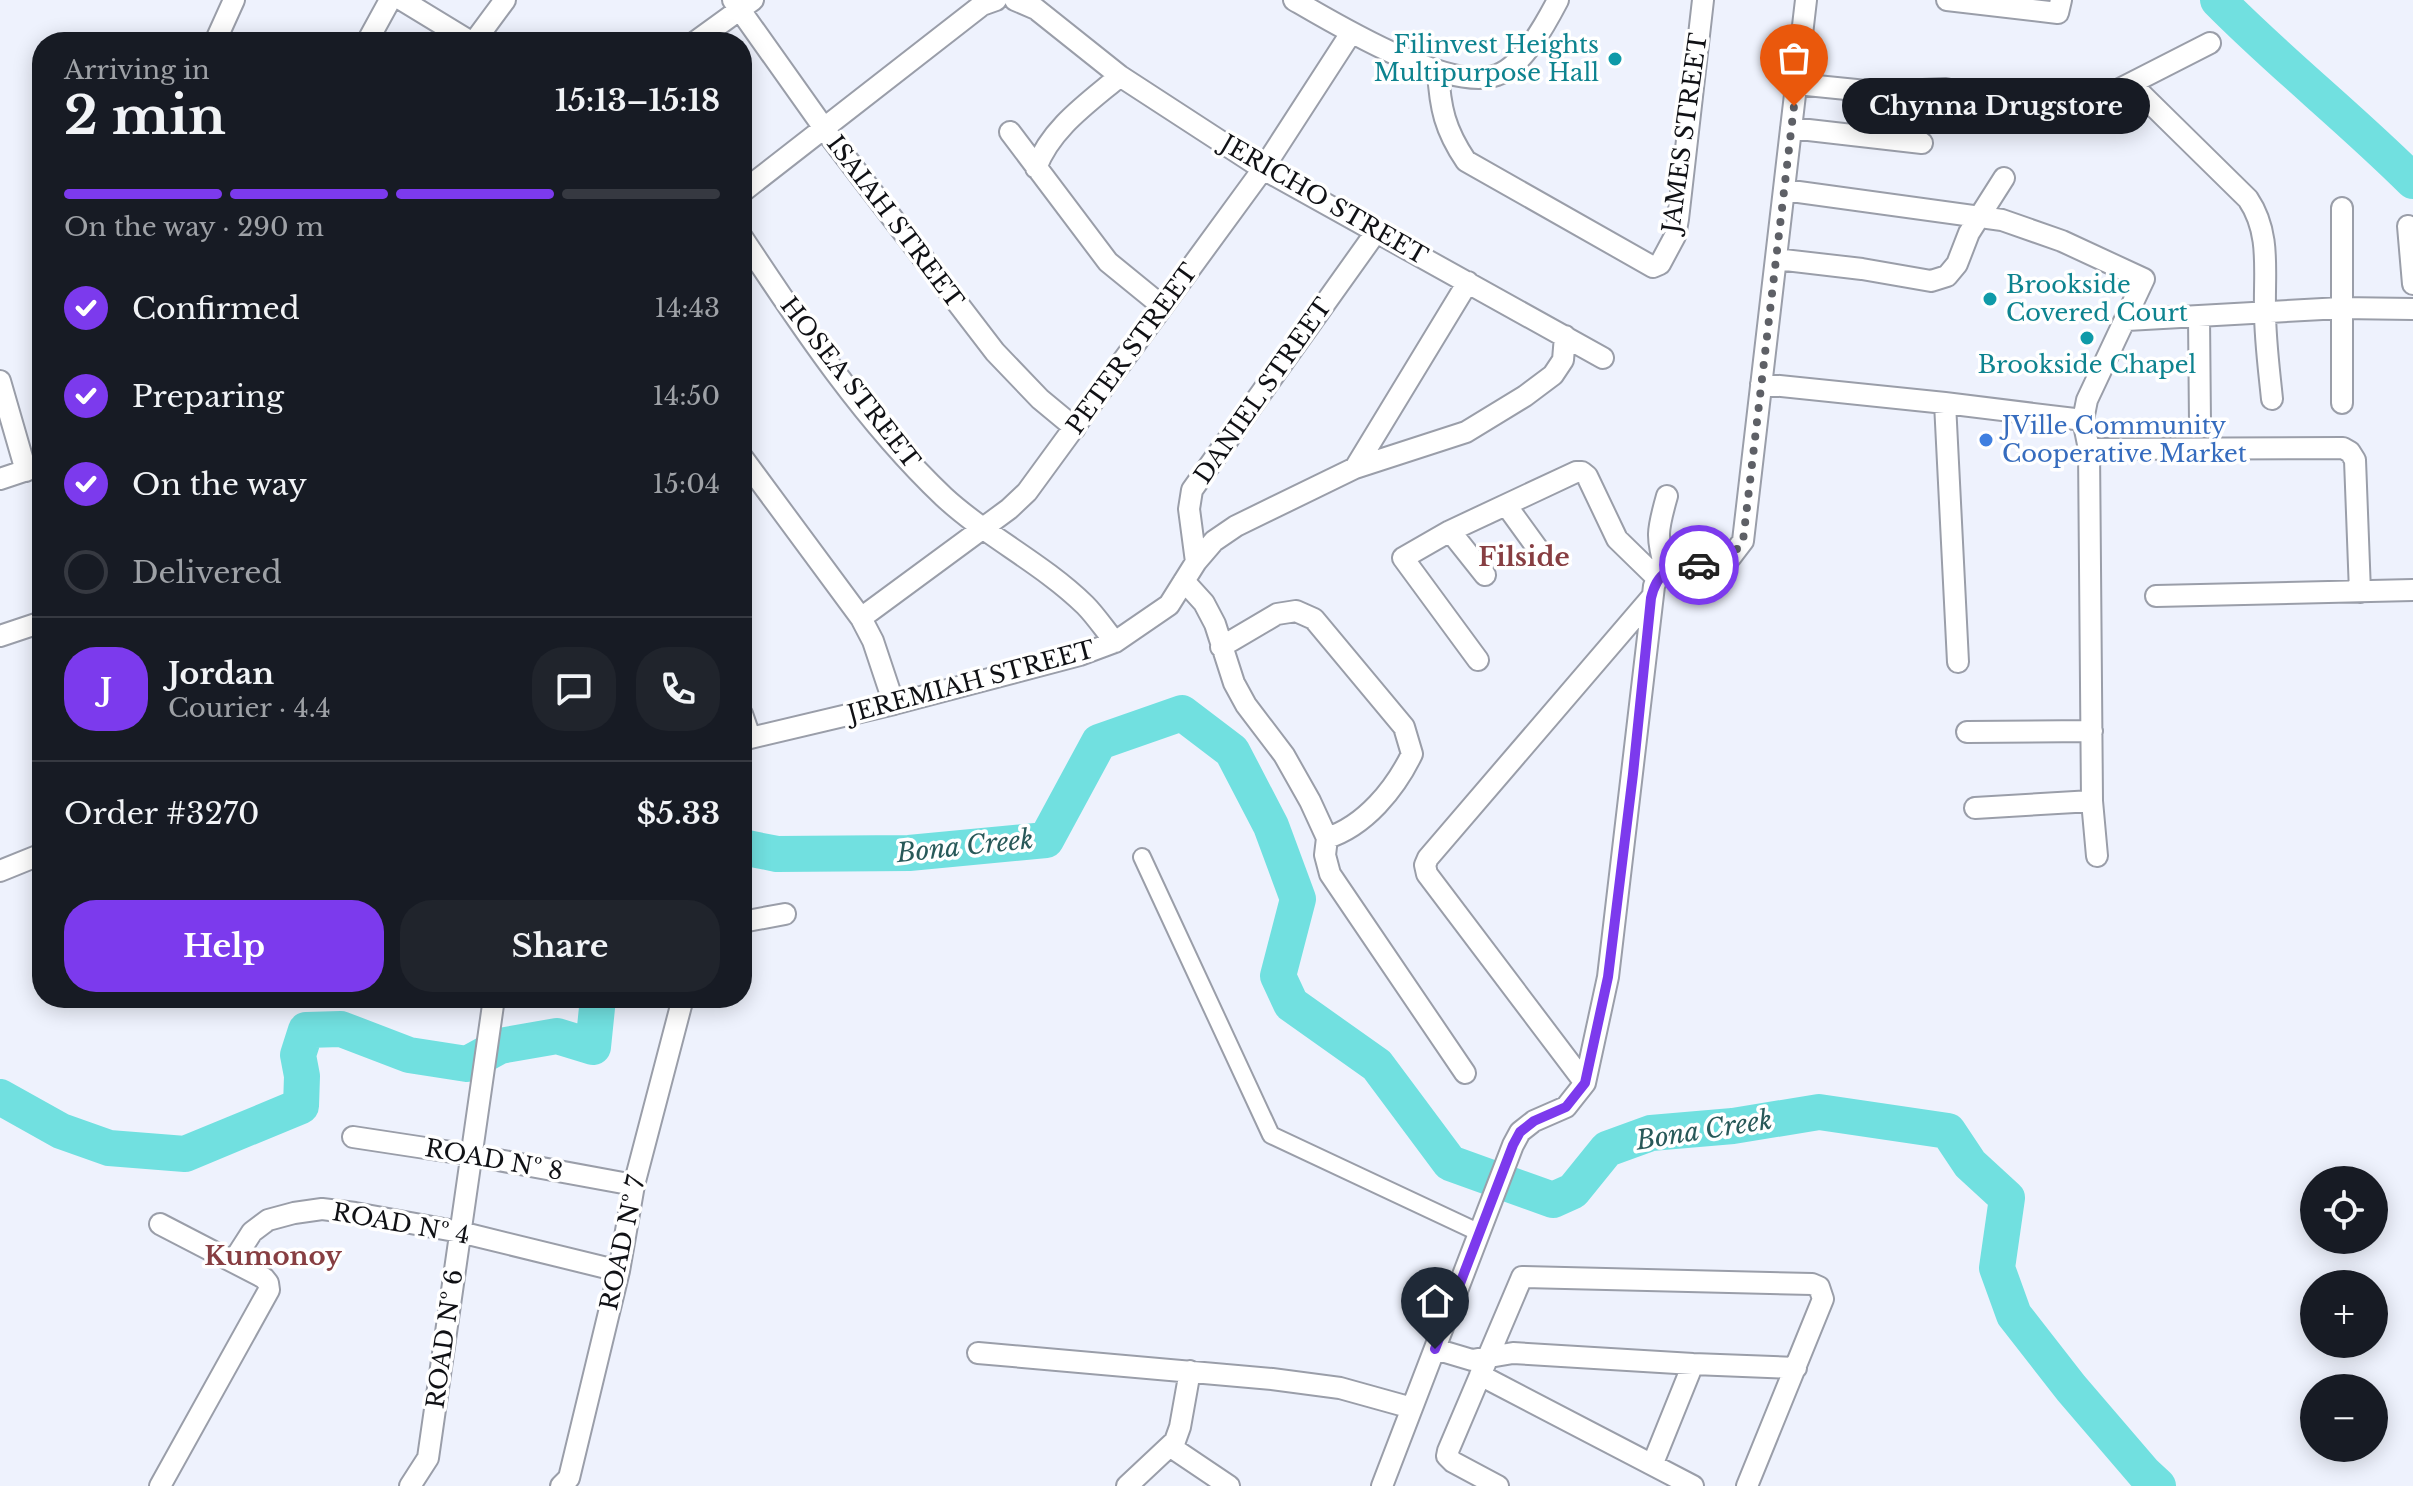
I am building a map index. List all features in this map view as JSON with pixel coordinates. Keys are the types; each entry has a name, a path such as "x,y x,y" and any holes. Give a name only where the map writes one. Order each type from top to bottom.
{"street":[{"path":"220,32 234,0"},
{"path":"372,32 390,0"},
{"path":"402,0 455,32"},
{"path":"480,32 505,0"},
{"path":"752,184 982,5 996,0"},
{"name":"JERICHO STREET","path":"1015,0 1036,9 1120,76 1263,169 1603,358"},
{"path":"1294,0 1351,33 1459,78 1499,75 1531,47 1558,0"},
{"name":"JAMES STREET","path":"1438,71 1439,104 1452,140 1466,161 1653,267 1660,264 1675,236 1703,0"},
{"path":"1662,575 1730,558 1743,541 1806,0"},
{"path":"1947,0 2058,13 2061,0"},
{"path":"707,32 742,3"},
{"name":"ISAIAH STREET","path":"742,3 824,130 995,352 1040,399 1075,428"},
{"name":"PETER STREET","path":"861,618 1009,509 1027,492 1263,169 1351,33"},
{"path":"2210,43 2121,89 2248,199 2259,215 2264,234 2265,312 2272,399"},
{"path":"1036,168 1053,136 1120,76"},
{"path":"1797,84 1876,92 1946,89"},
{"path":"1791,128 1922,143"},
{"path":"1010,132 1108,262 1162,306"},
{"path":"1776,259 1931,281 1939,279 1947,276 1957,264 1969,233 2004,178"},
{"path":"1784,190 1979,215 2023,226 2062,241 2144,279 2087,400 2083,420 2089,449 2092,801 2097,856"},
{"path":"2342,208 2342,403"},
{"path":"2408,226 2413,284"},
{"name":"DANIEL STREET","path":"1196,562 1189,509 1192,490 1376,232"},
{"name":"HOSEA STREET","path":"752,252 862,407 902,455 947,500 1061,584 1086,606 1115,642"},
{"path":"1355,468 1468,282"},
{"path":"2127,320 2341,308 2413,309"},
{"path":"2199,317 2200,424"},
{"name":"JEREMIAH STREET","path":"752,737 894,704 1080,655 1115,642 1169,605 1196,562 1214,541 1236,526 1355,468 1466,432 1553,375 1563,360 1565,336"},
{"path":"0,381 32,463"},
{"path":"1761,384 2083,420"},
{"path":"1945,403 1958,662"},
{"path":"2089,449 2343,448 2355,460 2360,592"},
{"path":"0,479 32,469"},
{"path":"752,471 861,618 873,641 894,704"},
{"path":"1478,660 1403,558 1450,531 1576,472 1587,476 1617,539 1662,575"},
{"path":"1585,1083 1427,874 1425,865 1454,827 1651,598 1662,575 1657,530 1667,496"},
{"path":"1506,505 1543,556"},
{"path":"1450,531 1485,575"},
{"path":"1184,581 1204,603 1215,624 1234,683 1246,705 1284,755 1310,801 1327,838 1325,855 1330,874 1465,1073"},
{"path":"2156,596 2413,590"},
{"path":"1382,1486 1504,1166 1520,1132 1534,1121 1566,1107 1585,1083 1608,977 1651,598"},
{"path":"1221,647 1277,614 1296,611 1314,619 1404,727 1412,754 1402,776 1373,810 1340,834 1327,838"},
{"path":"0,636 32,625"},
{"path":"1967,732 2092,731"},
{"path":"1975,808 2092,801"},
{"path":"1142,857 1271,1135 1480,1233"},
{"path":"0,871 32,858"},
{"path":"752,920 785,914"},
{"name":"ROAD № 6","path":"410,1486 428,1458 492,1008"},
{"name":"ROAD № 7","path":"561,1486 569,1478 619,1271 634,1185 680,1008"},
{"name":"ROAD № 8","path":"353,1137 634,1185"},
{"name":"ROAD № 4","path":"234,1260 252,1232 268,1220 322,1209 460,1232 619,1271"},
{"path":"160,1224 264,1278 269,1290 160,1486"},
{"path":"1498,1486 1447,1456 1518,1282 1528,1275 1812,1284 1819,1287 1823,1299 1747,1486"},
{"path":"1435,1349 1484,1366 1693,1486"},
{"path":"978,1353 1190,1371 1340,1388 1412,1408"},
{"path":"1484,1366 1513,1353 1796,1368"},
{"path":"1653,1463 1693,1364"},
{"path":"1127,1486 1171,1447 1180,1427 1190,1371"},
{"path":"1171,1447 1229,1486"}],"waterway":[{"path":"2218,0 2413,181"},
{"name":"Bona Creek","path":"752,849 777,854 909,853 1046,840 1099,742 1182,713 1232,751 1271,826 1298,899 1278,976 1291,1004 1377,1065 1450,1163 1553,1200 1573,1191 1607,1149 1651,1133 1733,1126 1819,1112 1948,1131 1970,1164 2007,1198 1997,1268 2014,1315 2071,1388 2158,1486"},
{"name":"Bona Creek","path":"0,1097 61,1131 109,1148 185,1154 301,1106 302,1076 298,1055 306,1030 341,1029 409,1055 467,1064 500,1046 557,1036 593,1047 597,1008"}],"way so far":[{"path":"1699,565 1730,558 1743,541 1794,106"}],"place":[{"name":"Filinvest Heights Multipurpose Hall","path":"1615,59"},
{"name":"Chynna Drugstore","path":"1794,106"},
{"name":"Brookside Covered Court","path":"1990,299"},
{"name":"Brookside Chapel","path":"2087,338"},
{"name":"JVille Community Cooperative Market","path":"1986,440"}],"district":[{"name":"Filside","path":"1524,557"},
{"name":"Kumonoy","path":"273,1256"}],"route":[{"path":"1435,1349 1520,1132 1534,1121 1566,1107 1585,1083 1608,977 1651,598 1657,578 1666,572 1699,565"}]}
